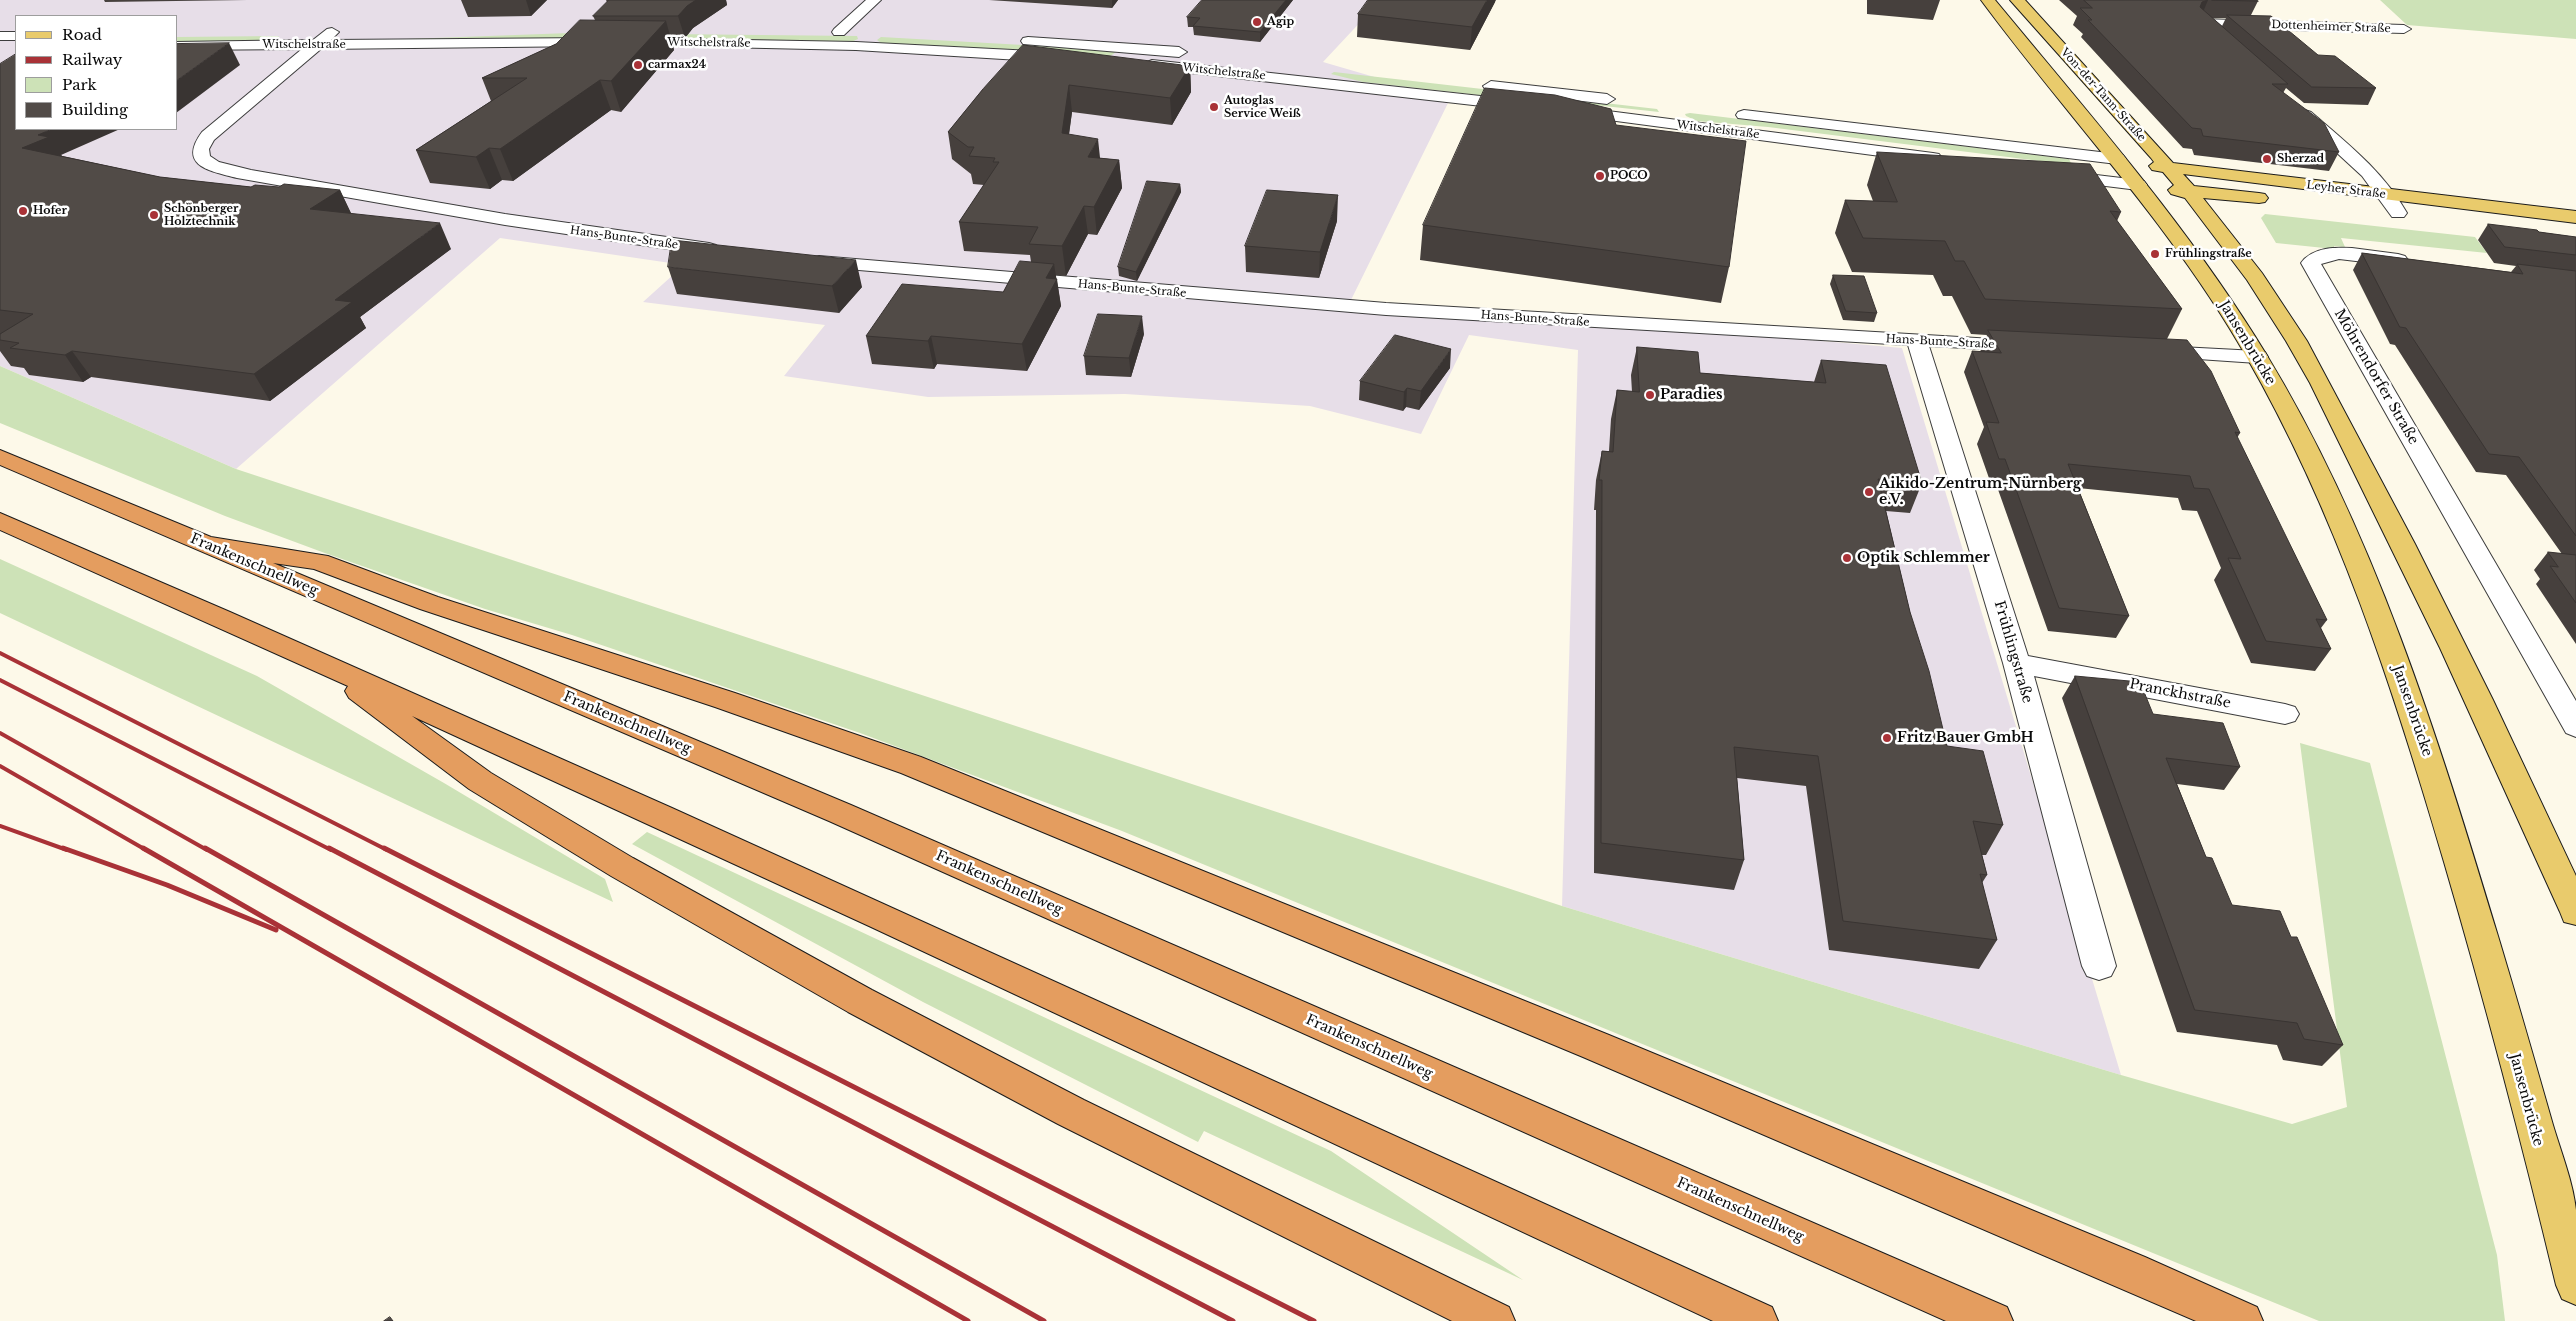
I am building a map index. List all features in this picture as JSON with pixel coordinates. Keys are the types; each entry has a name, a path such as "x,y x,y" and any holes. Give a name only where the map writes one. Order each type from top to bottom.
{"highway":[{"name":"Frankenschnellweg","path":"0,457 840,813 1993,1321"},
{"path":"0,520 316,659 992,966 1758,1321"},
{"path":"206,544 319,562 429,603 716,697 911,765 1596,1046 2132,1271 2243,1321"},
{"path":"316,659 480,780 622,867 843,991 1071,1112 1495,1321"}],"main road":[{"name":"Von-der-Tann-Straße","path":"1988,0 2138,185"},
{"name":"Von-der-Tann-Straße","path":"2017,0 2168,167 2187,191"},
{"name":"Leyher Straße","path":"2117,159 2389,196 2576,217"},
{"path":"2138,185 2276,200"},
{"name":"Jansenbrücke","path":"2138,185 2192,256 2257,357 2319,471 2352,548 2408,697 2440,795 2482,938 2576,1285"},
{"path":"2187,191 2236,253 2286,322 2409,556 2539,829 2576,912"},
{"name":"Leyher Straße","path":"2379,211 2576,232"}],"street":[{"path":"839,32 874,0"},
{"name":"Dottenheimer Straße","path":"2230,48 2202,23 2404,29"},
{"name":"Witschelstraße","path":"178,34 603,28"},
{"name":"Witschelstraße","path":"632,28 839,32 1131,48 1194,54"},
{"name":"Hans-Bunte-Straße","path":"332,32 208,136 200,148 200,155 206,162 218,167 269,178 508,221 731,252"},
{"path":"0,36 15,36"},
{"name":"Witschelstraße","path":"178,46 618,42 883,47 1120,62 1297,80 1536,108"},
{"path":"0,46 15,46"},
{"path":"1120,62 1131,48"},
{"path":"1297,80 1306,65"},
{"path":"1473,84 1621,101"},
{"path":"2292,103 2367,171 2389,196 2398,213"},
{"path":"1664,123 1670,106"},
{"name":"Witschelstraße","path":"1563,111 1949,160"},
{"name":"Witschelstraße","path":"1729,113 2117,159"},
{"path":"2045,173 2138,185"},
{"name":"Möhrendorfer Straße","path":"2420,262 2330,253 2316,257 2311,263 2576,726"},
{"name":"Hans-Bunte-Straße","path":"798,260 942,274 1386,309 1916,341 2036,346"},
{"name":"Frühlingstraße","path":"1916,341 2017,663 2099,966"},
{"path":"2146,351 2257,357"},
{"name":"Pranckhstraße","path":"2017,663 2285,714"}],"shaded area":[{"path":"0,0 1381,0 1323,62 1450,99 1351,300 1902,348 2121,1075 1562,906 1578,350 1469,335 1421,434 1310,406 1125,394 928,397 784,376 825,325 643,302 684,265 500,238 236,469 0,366"}],"green space":[{"path":"2380,0 2576,0 2576,39 2407,25"},
{"path":"570,33 857,36 858,39 851,42 629,38 379,40"},
{"path":"279,36 275,41 178,42 178,37"},
{"path":"881,37 1112,50 1116,52 1109,57 881,43 877,40"},
{"path":"1334,72 1657,109 1659,112 1540,99 1514,99 1363,82 1331,74"},
{"path":"1690,113 2069,159 2072,165 1768,127 1697,121 1685,114"},
{"path":"2265,214 2475,237 2487,253 2341,238 2345,247 2334,246 2334,249 2276,243 2261,218"},
{"path":"0,366 236,469 1562,906 2121,1075 2292,1124 2347,1107 2300,743 2370,763 2497,1255 2505,1321 2319,1321 1122,831 860,733 572,635 485,609 225,516 0,423"},
{"path":"0,559 257,676 444,783 605,879 613,902 0,613"},
{"path":"647,832 1331,1151 1523,1280 1204,1131 1198,1142 923,1002 632,844"}],"building":[{"path":"609,0 696,0 678,16 593,16"},
{"path":"1202,0 1286,0 1260,32 1193,26 1200,18 1187,17"},
{"path":"1368,0 1487,0 1472,27 1358,14"},
{"path":"2084,0 2208,0 2202,2 2200,7 2288,84 2272,84 2324,123 2339,152 2203,136 2201,129 2192,128 2088,20 2092,20 2080,8 2092,8"},
{"path":"2212,0 2256,0 2258,1"},
{"path":"2227,15 2271,16 2318,55 2335,56 2376,88 2312,87"},
{"path":"580,20 666,21 611,81 600,80 500,149 489,148 476,157 416,150 527,78 482,78 556,44"},
{"path":"229,43 178,80 178,44"},
{"path":"1023,45 1190,66 1170,98 1069,85 1062,133 1098,139 1088,157 1119,160 1094,207 1084,206 1062,246 1029,244 1038,227 959,222 999,162 993,162 995,158 969,156 974,147 968,147 948,132 983,89"},
{"path":"15,55 15,130 50,130 38,135 49,137 22,148 160,177 251,187 255,185 279,187 284,184 340,190 310,209 440,223 335,300 352,302 254,374 72,351 65,355 10,348 19,343 0,340 0,334 33,314 0,310 0,64"},
{"path":"1485,88 1555,95 1611,109 1616,125 1746,141 1729,267 1423,225"},
{"path":"1877,152 2090,164 2121,212 2110,211 2182,309 1985,299 1964,261 1955,261 1945,241 1863,238 1845,200 1897,202"},
{"path":"1147,181 1180,184 1136,272 1118,267"},
{"path":"1267,190 1338,195 1320,252 1245,246"},
{"path":"2488,224 2576,237 2576,255 2505,247"},
{"path":"672,240 856,260 832,286 668,267"},
{"path":"2362,253 2523,274 2517,264 2576,271 2576,536 2519,457 2489,454 2406,328 2400,327"},
{"path":"1020,261 1054,264 1046,278 1057,279 1022,344 931,336 928,341 866,336 902,284 1003,292"},
{"path":"1833,275 1864,276 1877,313 1846,311"},
{"path":"1098,314 1142,316 1129,358 1084,356"},
{"path":"1988,330 2187,340 2211,371 2240,433 2235,432 2327,620 2316,619 2331,649 2266,641 2228,558 2241,559 2209,489 2194,488 2190,476 2068,464 2129,616 2059,608 2005,459 1999,459 1986,422 1999,423 1972,351 2001,353"},
{"path":"1395,335 1451,349 1421,391 1407,388 1404,392 1360,381"},
{"path":"1637,347 1698,352 1700,373 1826,383 1821,360 1886,365 1922,483 1878,479 1910,612 1929,671 1947,746 1983,751 2003,825 1973,821 1987,875 1980,874 1997,940 1843,921 1818,756 1734,747 1744,860 1601,843 1602,480 1599,480 1602,451 1613,452 1617,390 1639,392"},
{"path":"2548,552 2576,555 2576,603 2550,566 2558,567"},
{"path":"2075,676 2140,682 2153,714 2223,723 2240,767 2166,758 2206,857 2212,858 2232,905 2280,911 2291,937 2297,937 2343,1045 2304,1039 2297,1023 2195,1010"},
{"path":"390,1317 393,1321 384,1321"}],"railway":[{"path":"0,653 387,850"},
{"path":"0,680 331,850"},
{"path":"0,733 207,850"},
{"path":"0,766 146,850"},
{"path":"0,826 67,850"},
{"path":"63,848 167,885 276,930"},
{"path":"143,848 968,1321"},
{"path":"205,848 1044,1321"},
{"path":"329,848 1233,1321"},
{"path":"384,848 1314,1321"}],"place":[{"name":"Agip","path":"1257,22"},
{"name":"carmax24","path":"638,65"},
{"name":"Autoglas Service Weiß","path":"1214,107"},
{"name":"Sherzad","path":"2267,159"},
{"name":"POCO","path":"1600,176"},
{"name":"Hofer","path":"23,211"},
{"name":"Schönberger Holztechnik","path":"154,215"},
{"name":"Frühlingstraße","path":"2155,254"},
{"name":"Paradies","path":"1650,395"},
{"name":"Aikido-Zentrum-Nürnberg e.V.","path":"1869,492"},
{"name":"Optik Schlemmer","path":"1847,558"},
{"name":"Fritz Bauer GmbH","path":"1887,738"}]}
